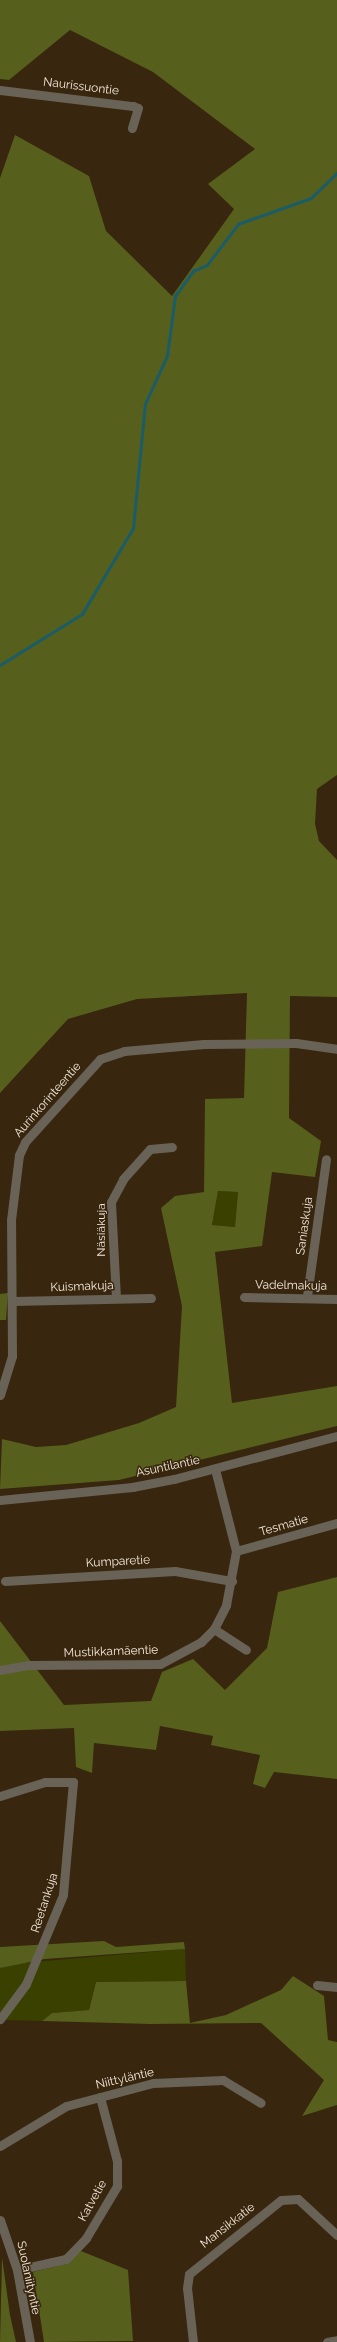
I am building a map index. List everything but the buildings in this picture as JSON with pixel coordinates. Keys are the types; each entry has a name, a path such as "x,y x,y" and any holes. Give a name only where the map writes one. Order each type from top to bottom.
{"street":[{"name":"Naurissuontie","path":"0,90 133,106 138,108 132,128"},
{"name":"Aurinkorinteentie","path":"0,1396 12,1356 13,1301 11,1220 19,1155 25,1142 100,1059 124,1051 204,1044 296,1043 337,1049"},
{"name":"Näsiäkuja","path":"116,1298 112,1202 123,1179 150,1150 172,1148"},
{"name":"Saniaskuja","path":"307,1296 326,1159"},
{"name":"Vadelmakuja","path":"244,1297 307,1296 337,1299"},
{"name":"Kuismakuja","path":"13,1301 151,1298"},
{"name":"Asuntilantie","path":"0,1500 132,1487 215,1469 337,1436"},
{"name":"Mustikkamäentie","path":"0,1670 28,1665 160,1664 189,1651 214,1629 226,1605 232,1581 236,1550 215,1469"},
{"name":"Tesmatie","path":"236,1550 337,1523"},
{"name":"Kumparetie","path":"5,1581 175,1571 232,1581"},
{"path":"214,1629 246,1650"},
{"name":"Reetankuja","path":"0,1796 45,1782 74,1782 63,1895 26,1984 0,2019"},
{"path":"317,1985 337,1987"},
{"name":"Niittyläntie","path":"0,2146 66,2106 153,2083 223,2080 261,2103"},
{"name":"Katvetie","path":"16,2270 66,2259 86,2238 117,2186 117,2161 100,2097"},
{"name":"Mansikkatie","path":"193,2342 189,2274 280,2200 298,2199 337,2235"},
{"name":"Suolaniityntie","path":"0,2220 16,2270 30,2342"},
{"path":"327,2342 337,2340"}],"green space":[{"path":"0,0 337,0 337,775 317,789 315,824 319,841 337,860 337,997 290,996 289,1118 321,1141 315,1177 272,1172 262,1246 215,1252 232,1403 337,1386 337,1426 119,1480 0,1489 2,1439 36,1447 66,1445 139,1423 176,1407 182,1306 161,1208 175,1196 204,1192 205,1099 244,1098 247,993 137,999 68,1019 0,1093 0,178 15,135 89,176 106,231 172,296 234,209 208,184 255,149 153,72 70,30 9,80 0,79","holes":["218,1191 238,1192 235,1227 212,1225"]},
{"path":"218,1191 238,1192 235,1227 212,1225"},
{"path":"8,1293 6,1320 0,1320 0,1294"},
{"path":"337,1577 337,1779 274,1772 265,1788 253,1784 260,1755 211,1745 213,1736 160,1726 156,1750 94,1743 92,1773 76,1767 74,1728 0,1731 0,1621 64,1705 151,1701 162,1672 193,1659 225,1690 267,1648 278,1592"},
{"path":"104,1941 116,1947 184,1942 185,1949 45,1959 0,1968 0,1947"},
{"path":"185,1949 186,1981 96,1982 89,2010 52,2013 42,2021 0,2020 0,1968 9,1964"},
{"path":"293,1976 324,1996 328,2040 337,2042 337,2105 302,2116 324,2080 261,2023 151,2024 42,2021 52,2013 89,2010 96,1982 186,1981 190,2023 226,2015 281,1990"},
{"path":"81,2251 128,2270 133,2341 44,2342 33,2272 66,2264"},
{"path":"2,2257 10,2315 16,2342 0,2342"}],"waterway":[{"path":"0,665 82,614 133,528 145,404 167,356 175,296 193,271 207,265 238,224 311,198 337,173"}]}
